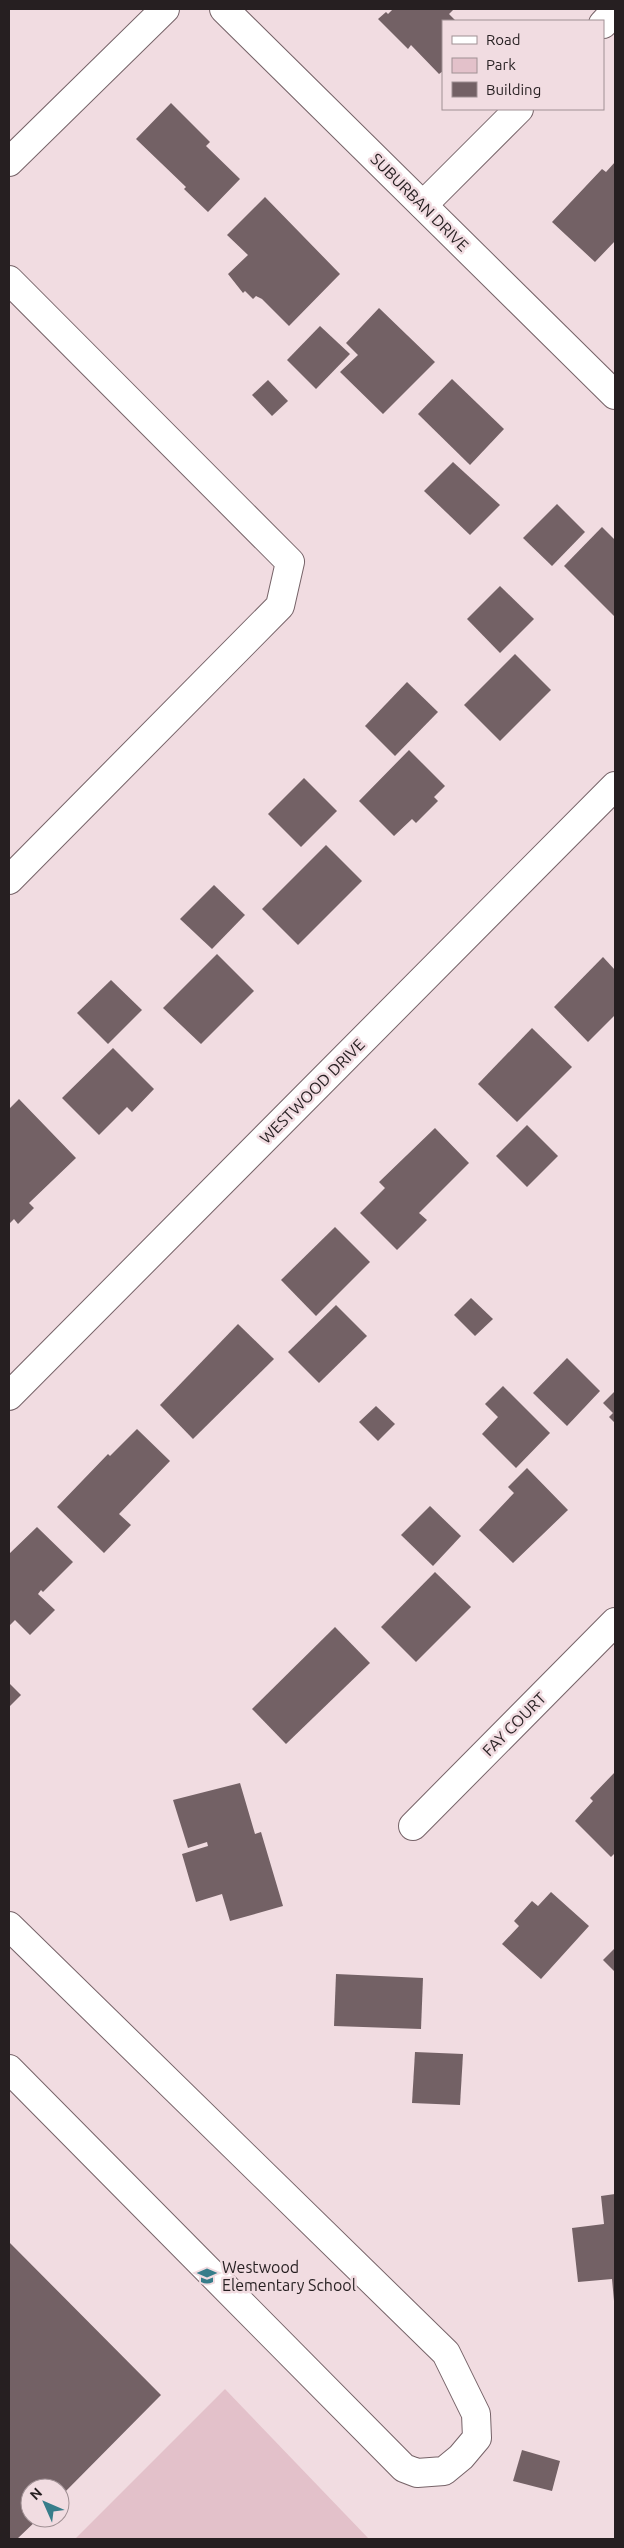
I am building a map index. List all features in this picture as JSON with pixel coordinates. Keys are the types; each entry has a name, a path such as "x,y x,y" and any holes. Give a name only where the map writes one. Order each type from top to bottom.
{"street":[{"path":"9,162 165,9"},
{"name":"SUBURBAN DRIVE","path":"224,9 615,395"},
{"path":"604,23 615,11"},
{"path":"423,205 518,110"},
{"path":"9,280 290,562 280,606 9,880"},
{"name":"WESTWOOD DRIVE","path":"9,1396 615,786"},
{"name":"FAY COURT","path":"413,1826 615,1622"},
{"path":"9,1926 446,2352 476,2414 477,2438 461,2457 444,2471 417,2473 404,2468 9,2070"}],"green space":[{"path":"225,2389 369,2539 75,2539"}],"building":[{"path":"393,9 454,9 449,14 455,20 442,20 442,72 439,74 411,45 408,49 378,19 386,12 388,14"},
{"path":"171,103 210,142 206,146 240,179 208,212 184,189 186,187 136,139"},
{"path":"615,162 615,241 595,262 552,222 602,169 606,172"},
{"path":"265,197 340,274 289,326 262,299 256,296 253,299 245,291 243,293 228,274 248,255 227,235"},
{"path":"379,308 435,362 383,414 340,372 358,355 346,343"},
{"path":"320,326 350,354 316,389 287,360"},
{"path":"452,379 504,429 470,465 418,414"},
{"path":"268,380 288,401 272,416 252,395"},
{"path":"453,462 500,505 470,535 424,491"},
{"path":"557,504 585,532 552,566 523,538"},
{"path":"602,527 615,540 615,617 564,566"},
{"path":"500,586 534,619 500,653 467,619"},
{"path":"515,654 551,690 500,741 464,705"},
{"path":"407,682 438,712 395,756 365,726"},
{"path":"409,750 445,786 434,797 438,801 416,823 412,819 394,836 359,801"},
{"path":"304,778 337,811 301,847 268,814"},
{"path":"326,845 362,881 298,945 262,909"},
{"path":"214,885 245,915 212,949 180,919"},
{"path":"217,954 254,991 201,1044 163,1008"},
{"path":"603,957 615,970 615,1015 588,1042 554,1007"},
{"path":"111,980 142,1010 108,1044 77,1013"},
{"path":"532,1028 572,1067 517,1122 478,1084"},
{"path":"113,1048 154,1089 132,1112 127,1107 99,1135 62,1098"},
{"path":"19,1099 76,1158 29,1203 34,1208 18,1224 14,1219 9,1224 9,1109"},
{"path":"527,1125 558,1156 527,1187 496,1156"},
{"path":"435,1128 469,1163 419,1213 427,1220 397,1250 360,1213 385,1188 379,1182"},
{"path":"335,1227 370,1262 316,1316 281,1280"},
{"path":"471,1298 493,1319 475,1336 454,1315"},
{"path":"336,1305 367,1336 319,1383 288,1352"},
{"path":"238,1324 274,1359 193,1439 160,1405"},
{"path":"567,1358 600,1391 567,1426 533,1393"},
{"path":"503,1386 550,1433 516,1468 482,1434 498,1417 485,1404"},
{"path":"615,1391 614,1422 609,1417 613,1413 603,1403"},
{"path":"376,1406 395,1424 378,1441 359,1422"},
{"path":"137,1429 170,1461 119,1514 131,1525 104,1553 57,1507 108,1454 110,1456"},
{"path":"527,1468 568,1510 513,1563 479,1530 514,1493 508,1487"},
{"path":"430,1506 461,1536 433,1566 401,1535"},
{"path":"37,1527 73,1562 43,1592 41,1590 38,1594 55,1610 30,1635 15,1620 9,1626 9,1554"},
{"path":"435,1572 471,1607 416,1662 381,1627"},
{"path":"335,1627 370,1663 286,1744 252,1709"},
{"path":"9,1683 21,1695 9,1707"},
{"path":"615,1772 615,1853 611,1857 575,1821 593,1801 590,1798"},
{"path":"240,1783 255,1834 261,1832 283,1906 230,1921 222,1894 196,1902 182,1854 208,1846 207,1842 188,1848 173,1800"},
{"path":"551,1892 589,1926 541,1979 502,1944 519,1926 514,1921 532,1901 538,1906"},
{"path":"615,1948 615,1972 603,1960"},
{"path":"336,1974 423,1978 421,2029 334,2026"},
{"path":"415,2052 463,2054 460,2105 412,2103"},
{"path":"615,2194 614,2301 612,2279 578,2282 572,2228 604,2224 601,2196"},
{"path":"9,2242 161,2395 70,2487 70,2478 20,2478 20,2528 29,2528 17,2539 9,2539"},
{"path":"522,2450 560,2461 552,2491 513,2481"}],"place":[{"name":"Westwood Elementary School","path":"207,2276"}]}
